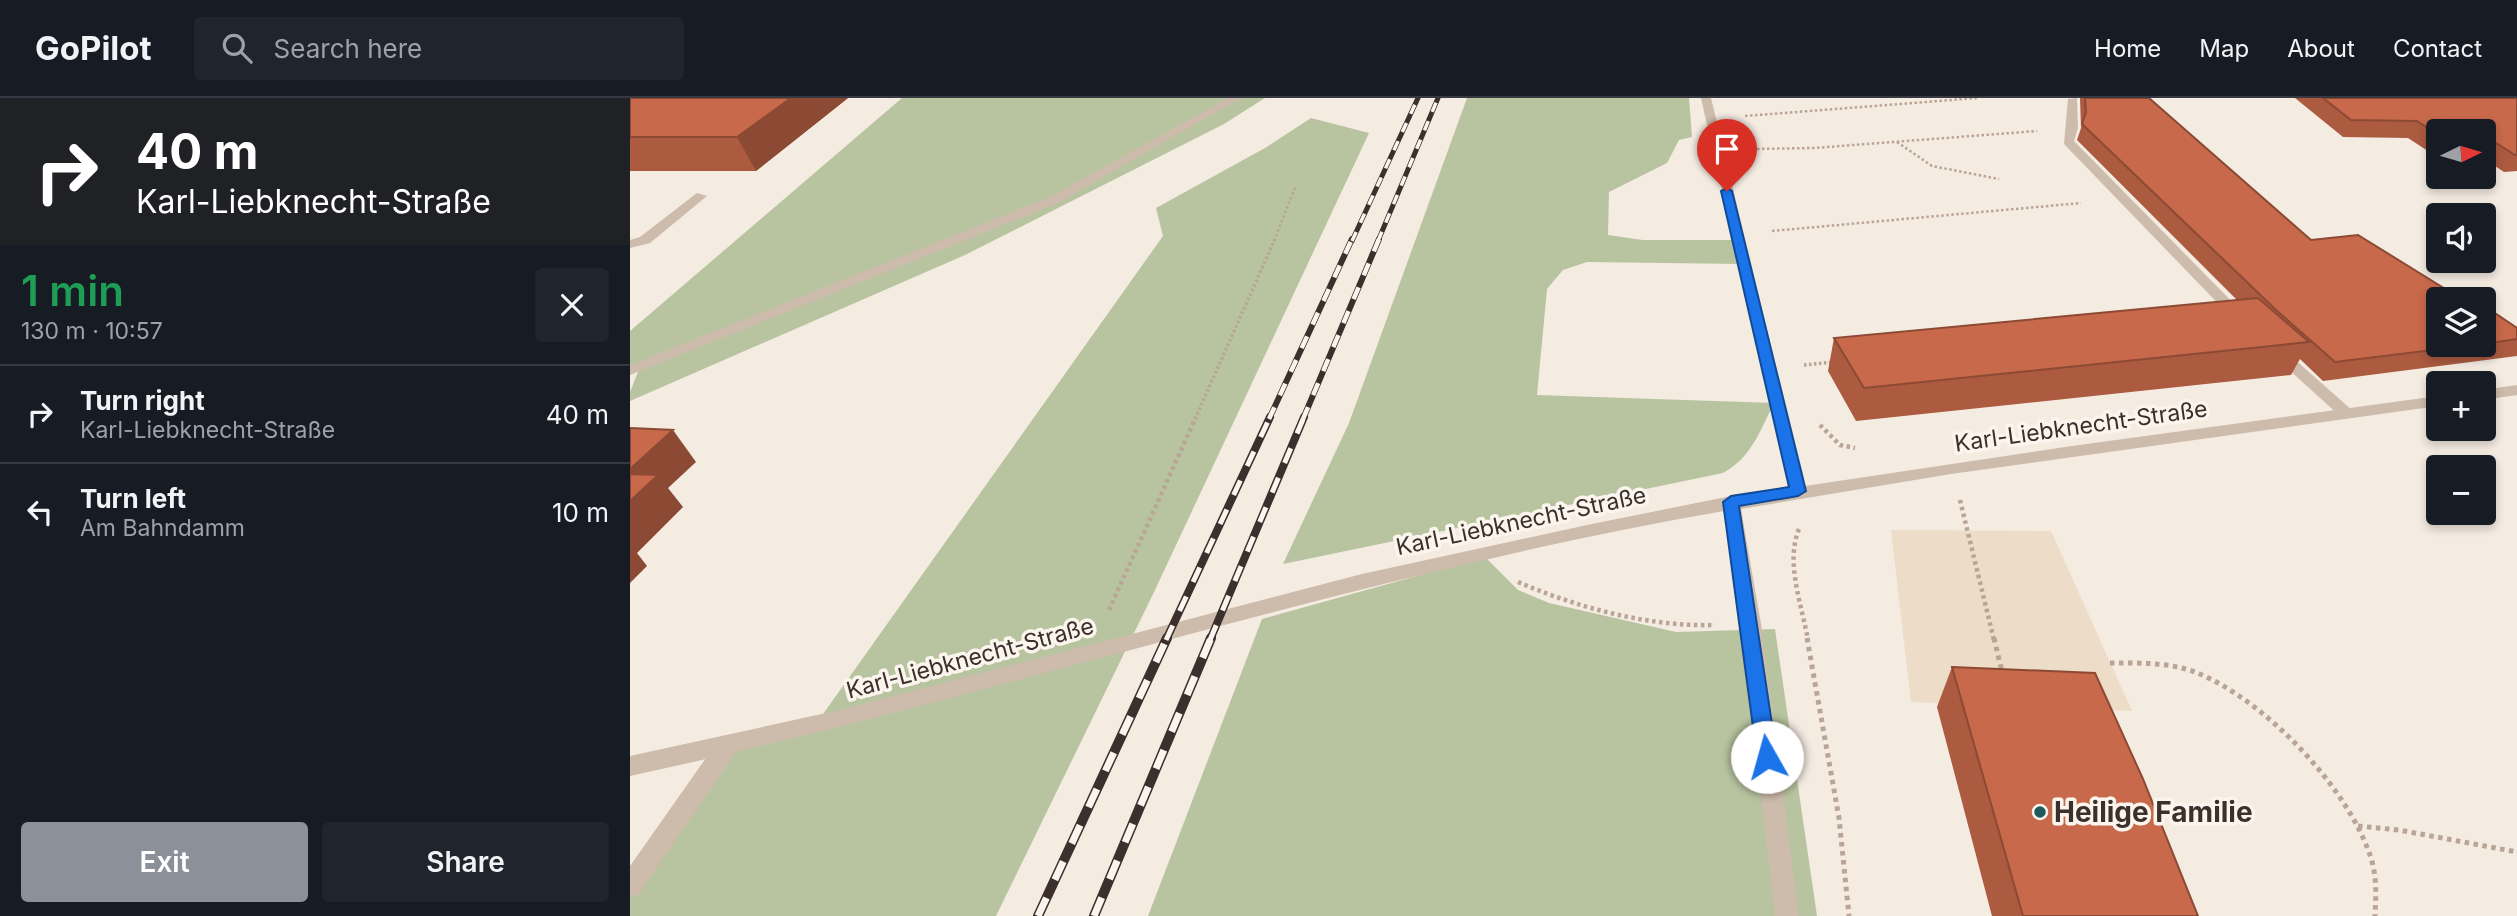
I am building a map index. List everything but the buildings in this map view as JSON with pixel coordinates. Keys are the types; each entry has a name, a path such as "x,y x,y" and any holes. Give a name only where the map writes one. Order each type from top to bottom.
{"street":[{"path":"630,370 789,309 871,272 1054,200 1236,98"},
{"path":"1706,98 1798,491"},
{"path":"2073,99 2074,128 2067,142 2259,335 2347,414"},
{"path":"630,244 645,240 701,196"},
{"path":"2496,392 2517,390"},
{"name":"Karl-Liebknecht-Straße","path":"630,766 726,748 1488,551 1798,491 2426,403"},
{"path":"1731,502 1751,624 1787,916"},
{"path":"630,886 726,748"}],"path":[{"path":"1709,119 1977,98"},
{"path":"1716,149 1814,148 2074,128"},
{"path":"1896,142 1932,166 1999,179"},
{"path":"1089,652 1264,266 1296,185"},
{"path":"1737,234 2123,200"},
{"path":"1769,369 1846,361"},
{"path":"1812,416 1840,445 1863,450"},
{"path":"1971,493 1957,495 2005,684"},
{"path":"1802,526 1796,531 1793,543 1794,564 1839,818 1849,916"},
{"path":"1488,551 1521,585 1557,599 1675,626 1751,624"},
{"path":"2110,663 2157,664 2196,672 2241,698 2288,735 2348,809 2370,853 2377,887 2375,916"},
{"path":"2357,826 2412,832 2517,852"}],"green space":[{"path":"902,98 1265,98 1224,124 965,255 630,401 630,392 640,367 630,370 630,331"},
{"path":"1467,98 1689,98 1692,137 1679,140 1667,163 1609,192 1608,235 1643,240 1736,240 1743,264 1587,262 1563,270 1547,289 1537,395 1774,403 1748,452 1723,473 1283,564 1349,423"},
{"path":"1311,118 1369,133 1155,590 996,916 630,916 630,878 727,748 816,724 1163,236 1156,208 1265,148"},
{"path":"1485,557 1518,590 1549,603 1676,632 1775,629 1817,916 1148,916 1262,619"}],"shaded area":[{"path":"1891,530 2051,531 2132,711 1911,702"}],"railway":[{"path":"1352,241 1418,98"},
{"path":"1378,241 1438,98"},
{"path":"1269,419 1352,239"},
{"path":"1303,419 1379,239"},
{"path":"1166,640 1270,417"},
{"path":"1210,640 1304,417"},
{"path":"1038,916 1167,638"},
{"path":"1094,916 1211,638"}],"place":[{"name":"Heilige Familie","path":"2040,812"}],"route":[{"path":"1727,191 1798,491 1731,502 1751,624 1767,757"}]}
